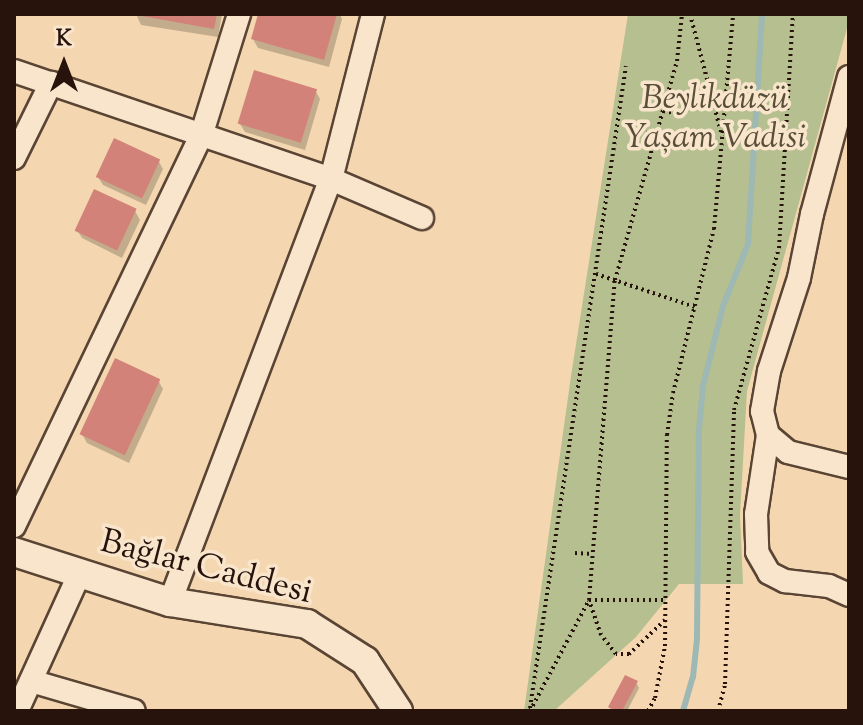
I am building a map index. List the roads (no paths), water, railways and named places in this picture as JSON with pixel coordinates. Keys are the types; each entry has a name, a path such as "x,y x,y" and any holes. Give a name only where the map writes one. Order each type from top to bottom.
{"street":[{"path":"14,526 202,133 239,14"},
{"path":"170,602 331,179 373,14"},
{"path":"14,71 331,179 422,218"},
{"path":"849,77 812,214 799,278 769,371 762,411 768,435 756,514 757,552 769,573 785,581 829,586 849,595"},
{"path":"14,158 51,83"},
{"path":"768,435 788,452 849,467"},
{"name":"Bağlar Caddesi","path":"14,552 170,602 307,624 365,661 398,711"},
{"path":"17,711 79,575"},
{"path":"31,681 134,711"}],"waterway":[{"path":"683,711 693,677 697,638 699,429 703,386 723,306 748,244 762,14"}],"park label":[{"name":"Beylikdüzü Yaşam Vadisi","path":"715,118"}]}
